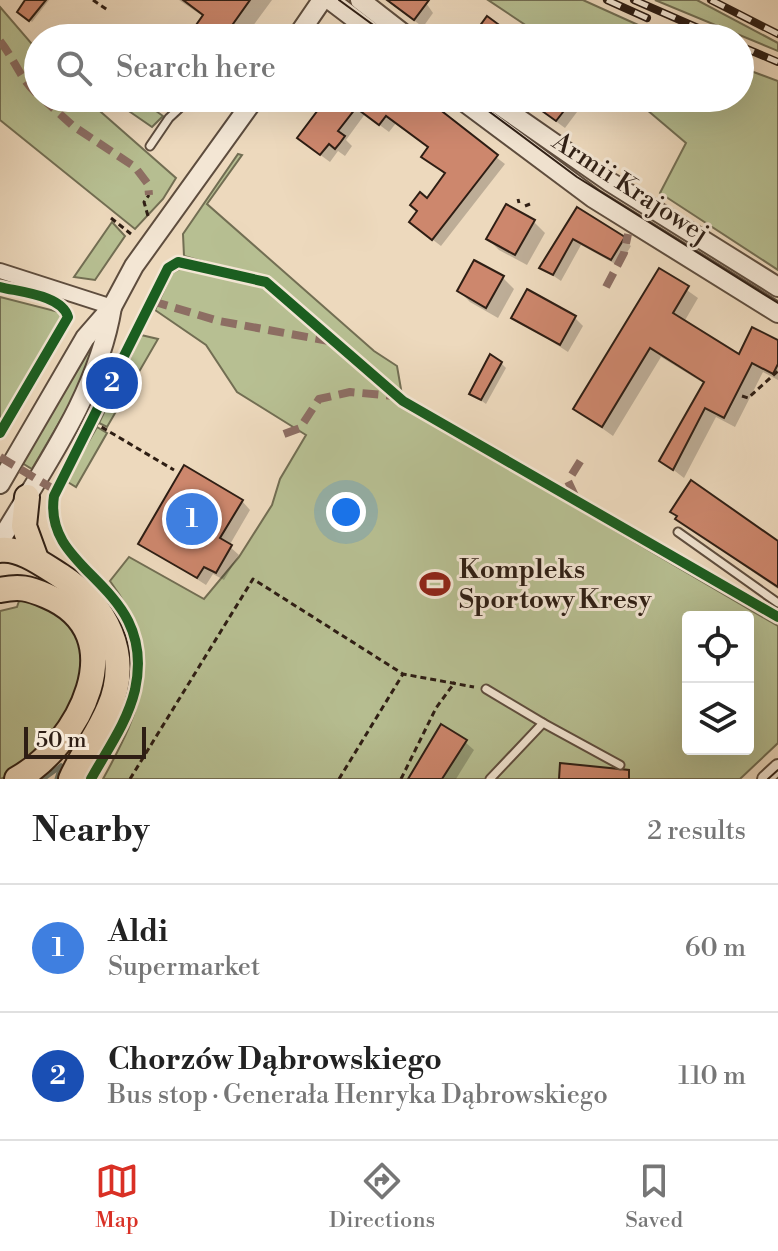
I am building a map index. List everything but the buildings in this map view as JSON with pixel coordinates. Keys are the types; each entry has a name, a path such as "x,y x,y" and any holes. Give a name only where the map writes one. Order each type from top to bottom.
{"main road":[{"path":"27,497 24,526 36,559"},
{"path":"0,550 36,559 72,583 99,608 114,643 117,685 110,707 71,779"},
{"path":"0,565 11,588 54,599 75,615 86,633 94,671 76,721 52,754 17,779"}],"street":[{"path":"306,24 322,0"},
{"path":"330,0 362,24"},
{"path":"360,0 391,24"},
{"path":"0,484 85,338 112,307 134,266 245,112"},
{"name":"Armii Krajowej","path":"478,112 593,198 778,313"},
{"name":"Armii Krajowej","path":"509,112 604,178 778,287"},
{"path":"572,182 581,162"},
{"path":"593,198 604,178"},
{"path":"650,233 661,213"},
{"path":"0,271 112,307"},
{"path":"0,541 92,378 106,344 112,307"},
{"path":"765,779 778,767"}],"lane":[{"path":"150,146 175,112"},
{"path":"678,532 778,603"},
{"path":"486,689 620,765"},
{"path":"490,779 543,723"}],"path":[{"path":"93,0 109,11"},
{"path":"149,195 144,202 149,220"},
{"path":"111,218 131,234"},
{"path":"742,396 748,398 778,371"},
{"path":"93,422 174,470"},
{"path":"130,779 253,579 403,674 486,689"},
{"path":"339,779 403,674"},
{"path":"401,779 436,708 455,682"}],"green space":[{"path":"488,0 583,0 636,24 524,24"},
{"path":"655,0 697,0 742,24 713,24"},
{"path":"0,7 24,35 24,112 101,112 176,178 163,199 135,229 0,120"},
{"path":"754,30 778,43 778,51 754,41"},
{"path":"754,72 778,81 778,270 660,193 686,143 649,112 754,112"},
{"path":"130,112 157,112 163,116 152,127"},
{"path":"238,154 242,155 207,204 374,351 397,366 402,395 272,281 184,256 183,234"},
{"path":"112,222 125,236 95,280 74,277"},
{"name":"Kompleks Sportowy Kresy","path":"183,267 254,282 267,288 391,399 752,611 682,611 682,755 754,755 754,612 778,626 778,743 740,779 103,779 129,728 137,704 143,657 138,633 110,581 129,557 204,599 239,557 272,505 280,479 306,435 237,392 206,345 155,310 172,273"},
{"path":"0,297 59,312 61,317 0,422"},
{"path":"141,335 158,339 107,427 99,423"},
{"path":"95,340 98,342 70,404 32,469 22,463"},
{"path":"97,427 107,433 76,487 66,481"},
{"path":"21,595 58,608 85,649 74,711 20,771 0,779 0,611 17,607"}],"waterway":[{"path":"43,779 61,766"},
{"path":"57,779 61,766"}],"tram line":[{"path":"339,0 372,24"},
{"path":"490,112 577,177 778,303"},
{"path":"768,779 778,770"}],"railway":[{"path":"607,0 647,18"},
{"path":"634,0 689,24"},
{"path":"711,0 778,34"},
{"path":"754,52 778,62"}],"marked path":[{"path":"0,41 24,77"},
{"path":"58,112 73,126 135,167 148,184 149,195"},
{"path":"606,287 624,253 628,234"},
{"path":"152,301 219,321 329,341"},
{"path":"284,434 300,428 319,399 350,392 394,396"},
{"path":"575,496 568,481 584,455"},
{"path":"0,457 55,490"}],"cycle path":[{"path":"91,779 127,714 135,690 138,654 130,626 116,602 65,545 55,523 54,496 168,268 178,262 266,282 403,401 778,617"},
{"path":"0,287 49,299 58,304 68,317 0,433"}],"place":[{"name":"Chorzów Dąbrowskiego","path":"112,383"},
{"name":"Aldi","path":"192,519"},
{"name":"Kompleks Sportowy Kresy","path":"435,584"}]}
